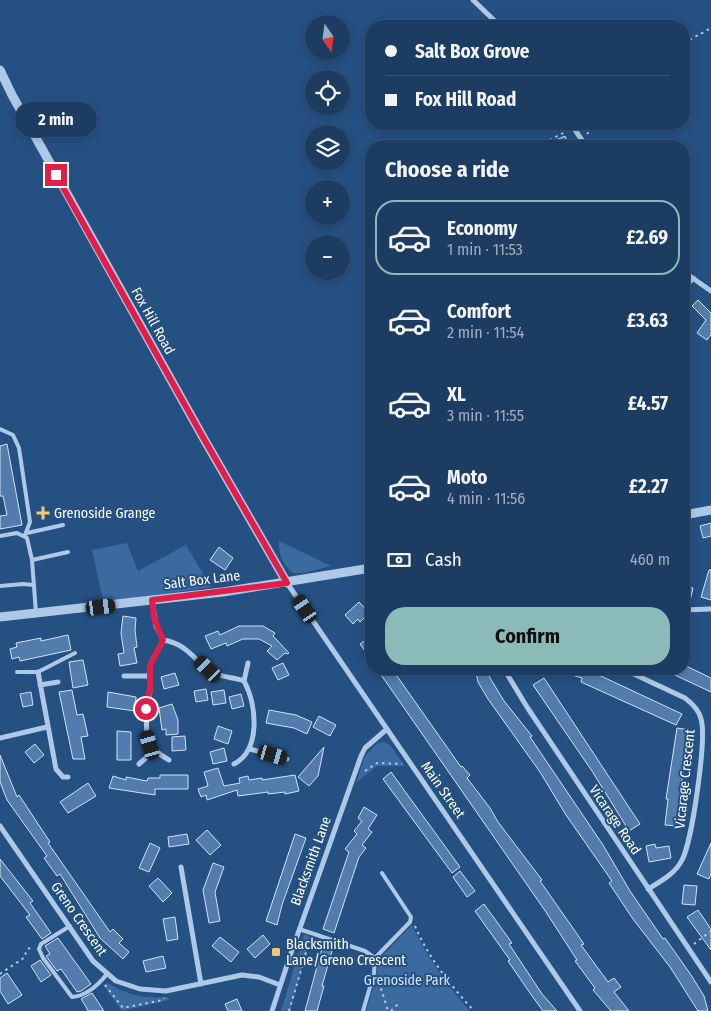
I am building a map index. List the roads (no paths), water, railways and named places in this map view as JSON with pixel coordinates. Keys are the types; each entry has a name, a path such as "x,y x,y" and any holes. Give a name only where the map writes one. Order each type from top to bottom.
{"street":[{"path":"473,0 494,20"},
{"name":"Fox Hill Road","path":"0,70 12,95 174,387 287,583"},
{"path":"690,276 711,291"},
{"path":"690,514 711,510"},
{"name":"Salt Box Lane","path":"0,616 36,614 287,583 365,569"},
{"name":"Main Street","path":"287,583 580,1011"},
{"path":"152,600 154,618 163,640 150,666 150,688 146,723 147,735 154,751 169,760"},
{"path":"690,610 710,609"},
{"path":"163,640 179,644 214,673 244,681"},
{"path":"234,764 245,756 250,749 253,722 252,709 244,681 248,663"},
{"path":"38,672 56,769 63,777 68,777"},
{"name":"Vicarage Road","path":"508,675 648,890 711,982"},
{"name":"Vicarage Crescent","path":"636,675 686,698 694,705 702,721 700,757 687,849 677,868 648,890"},
{"path":"124,676 149,676"},
{"path":"40,686 58,682"},
{"path":"0,738 47,727"},
{"name":"Blacksmith Lane","path":"272,1011 299,929 365,748 387,729"},
{"path":"250,749 287,759"},
{"path":"139,764 154,751"},
{"name":"Greno Crescent","path":"0,826 93,960 116,981 140,989 166,991 251,975 280,985"},
{"path":"182,867 201,984"}],"lane":[{"path":"690,282 694,278"},
{"path":"0,429 13,435 19,448 30,522 26,534 32,560 36,614"},
{"path":"0,536 17,533 26,534 63,525"},
{"path":"32,560 68,552"},
{"path":"0,586 34,585"},
{"path":"17,672 38,672 75,653"},
{"path":"363,1011 374,973 375,958 410,922 411,917 382,873"},
{"path":"70,926 41,944 39,949 43,958 72,997 81,996 107,974"},
{"path":"299,929 365,951 375,958"}],"place":[{"name":"Grenoside Grange","path":"43,513"},
{"name":"Blacksmith Lane/Greno Crescent","path":"276,952"}],"park label":[{"name":"Grenoside Park","path":"407,980"}]}
